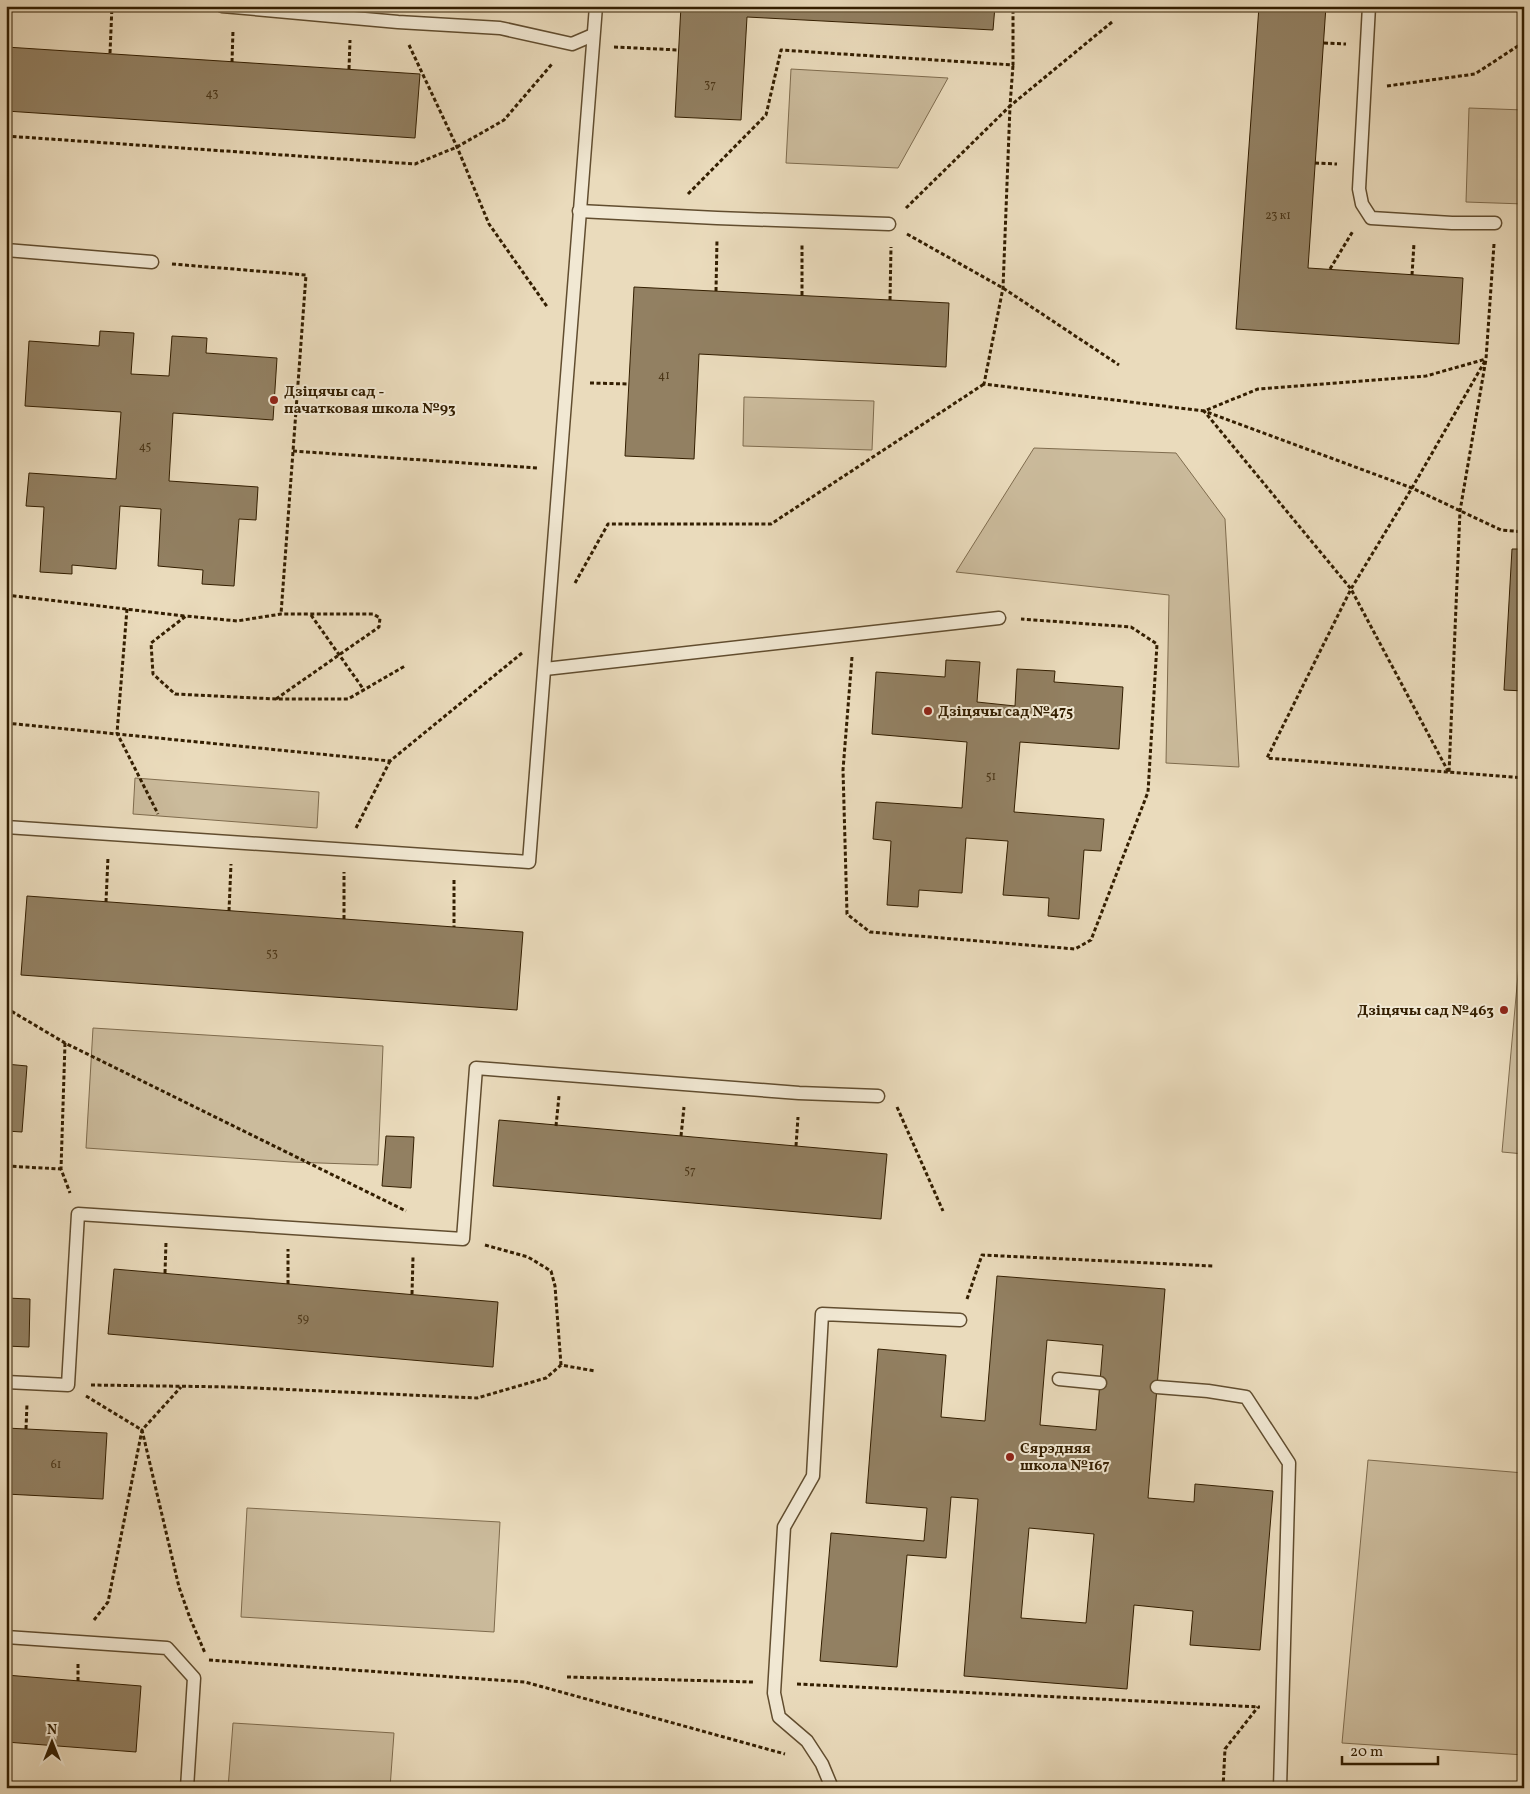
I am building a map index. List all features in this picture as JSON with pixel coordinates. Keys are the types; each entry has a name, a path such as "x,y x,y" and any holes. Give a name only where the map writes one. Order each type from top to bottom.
{"lane":[{"path":"6,827 529,862 596,6"},
{"path":"1369,6 1359,189 1362,204 1371,218 1495,223"},
{"path":"228,7 398,22 500,28 572,44 593,40"},
{"path":"579,211 889,224"},
{"path":"6,250 152,262"},
{"path":"545,669 999,618"},
{"path":"6,1382 68,1385 78,1214 462,1239 476,1068 799,1093 878,1096"},
{"path":"832,1788 822,1764 807,1742 780,1717 774,1693 784,1527 813,1476 822,1314 960,1320"},
{"path":"1059,1379 1100,1383"},
{"path":"1158,1387 1208,1391 1246,1397 1289,1463 1280,1788"},
{"path":"6,1637 167,1648 194,1678 187,1788"}],"path":[{"path":"110,53 112,6"},
{"path":"984,384 1003,288 1013,65 1013,6"},
{"path":"228,7 232,62"},
{"path":"349,69 350,17"},
{"path":"398,22 457,147 489,224 569,338"},
{"path":"889,224 1010,106 1112,22"},
{"path":"593,40 678,50"},
{"path":"1364,89 1475,74 1524,42"},
{"path":"6,136 415,164 457,147 504,120 550,66 572,44"},
{"path":"668,216 766,115 781,50 1013,65"},
{"path":"1330,269 1366,210"},
{"path":"716,291 717,218"},
{"path":"1412,274 1415,220"},
{"path":"802,221 802,295"},
{"path":"1449,773 1460,511 1486,359 1495,223"},
{"path":"889,224 1003,288 1119,365"},
{"path":"889,224 892,242 890,300"},
{"path":"152,262 306,274 281,614"},
{"path":"1204,411 1258,389 1426,376 1486,359"},
{"path":"1486,359 1351,589 1267,758 1524,778"},
{"path":"566,382 629,384"},
{"path":"571,590 608,524 771,524 984,384 1204,411 1412,488 1501,530 1524,532"},
{"path":"1204,411 1351,589 1449,773"},
{"path":"293,451 560,471"},
{"path":"6,595 237,621 281,614 373,614 380,618 379,627 276,699"},
{"path":"127,609 117,734 170,838"},
{"path":"310,614 364,690"},
{"path":"186,616 151,643 153,674 175,694 276,699 348,699 405,666"},
{"path":"854,634 843,770 846,914 870,932 1075,949 1091,940 1148,792 1158,644 1131,628 999,618"},
{"path":"344,919 344,850 390,761 548,632"},
{"path":"6,723 390,761"},
{"path":"106,902 110,834"},
{"path":"229,911 232,843"},
{"path":"454,857 454,927"},
{"path":"6,1008 65,1043 414,1215"},
{"path":"65,1043 61,1170 78,1214"},
{"path":"556,1126 560,1075"},
{"path":"681,1136 686,1084"},
{"path":"796,1146 799,1093"},
{"path":"878,1096 896,1105 943,1211"},
{"path":"6,1166 61,1170"},
{"path":"164,1273 167,1220"},
{"path":"288,1284 289,1228"},
{"path":"412,1294 414,1236"},
{"path":"462,1239 528,1257 551,1271 555,1286 561,1366"},
{"path":"960,1320 982,1255 1212,1266"},
{"path":"68,1385 181,1387 477,1398 546,1378 561,1366 595,1371"},
{"path":"68,1385 142,1430 179,1587 190,1618"},
{"path":"108,1602 142,1430 181,1387"},
{"path":"208,1660 526,1682 822,1764"},
{"path":"567,1677 774,1682 1281,1708"},
{"path":"1224,1788 1226,1749 1258,1707"}],"shaded area":[{"path":"791,69 948,78 898,168 786,163"},
{"path":"1469,108 1524,110 1524,204 1466,202"},
{"path":"744,397 874,401 872,450 743,446"},
{"path":"1034,448 1176,453 1225,519 1239,767 1166,763 1169,595 956,572"},
{"path":"135,778 319,792 317,828 133,814"},
{"path":"1524,908 1524,1154 1502,1152"},
{"path":"93,1028 383,1046 378,1165 291,1162 86,1148"},
{"path":"1368,1460 1524,1473 1524,1755 1342,1743"},
{"path":"247,1508 500,1522 494,1632 241,1617"},
{"path":"233,1723 394,1733 390,1788 228,1788"}],"building":[{"path":"681,6 995,6 993,30 747,17 741,120 675,117"},
{"path":"1259,6 1326,6 1308,268 1463,278 1459,344 1236,329"},
{"path":"6,47 420,74 415,138 6,111"},
{"path":"634,287 949,303 946,367 699,354 694,459 625,456"},
{"path":"100,331 134,333 131,374 169,376 172,336 207,338 206,353 277,358 273,420 173,413 169,481 258,487 256,520 239,519 234,586 202,584 203,570 158,566 161,509 120,506 116,569 72,565 72,574 40,572 44,507 26,506 29,473 116,479 121,412 25,406 29,341 99,346"},
{"path":"1512,549 1524,549 1524,691 1504,690"},
{"path":"946,660 980,662 977,702 1015,706 1017,669 1055,671 1054,682 1123,687 1119,749 1020,742 1014,812 1104,819 1101,851 1084,850 1079,919 1048,916 1049,898 1003,895 1008,841 966,838 962,893 919,890 918,907 887,905 891,841 873,839 876,802 962,808 967,742 872,734 876,672 945,677"},
{"path":"27,896 523,932 517,1010 21,975"},
{"path":"6,1064 27,1066 22,1132 6,1131"},
{"path":"499,1120 887,1154 881,1219 493,1186"},
{"path":"386,1136 414,1137 411,1188 382,1186"},
{"path":"114,1269 498,1302 493,1367 108,1334"},
{"name":"Сярэдняя школа №167","path":"997,1276 1165,1289 1148,1498 1194,1502 1195,1484 1273,1491 1260,1650 1190,1645 1193,1611 1134,1605 1127,1689 964,1676 978,1499 951,1497 946,1558 907,1555 897,1667 820,1661 831,1533 924,1541 927,1508 866,1503 878,1349 946,1355 941,1417 985,1421","holes":["1047,1340 1103,1345 1096,1430 1040,1425","1029,1528 1094,1534 1086,1623 1021,1618"]},
{"path":"6,1298 30,1299 29,1347 6,1346"},
{"path":"6,1428 107,1433 103,1499 6,1494"},
{"path":"6,1675 141,1686 136,1752 6,1742"}],"place":[{"name":"Дзіцячы сад - пачатковая школа №93","path":"274,400"},
{"name":"Дзіцячы сад №475","path":"928,711"},
{"name":"Дзіцячы сад №463","path":"1504,1010"},
{"name":"Сярэдняя школа №167","path":"1010,1457"}]}
